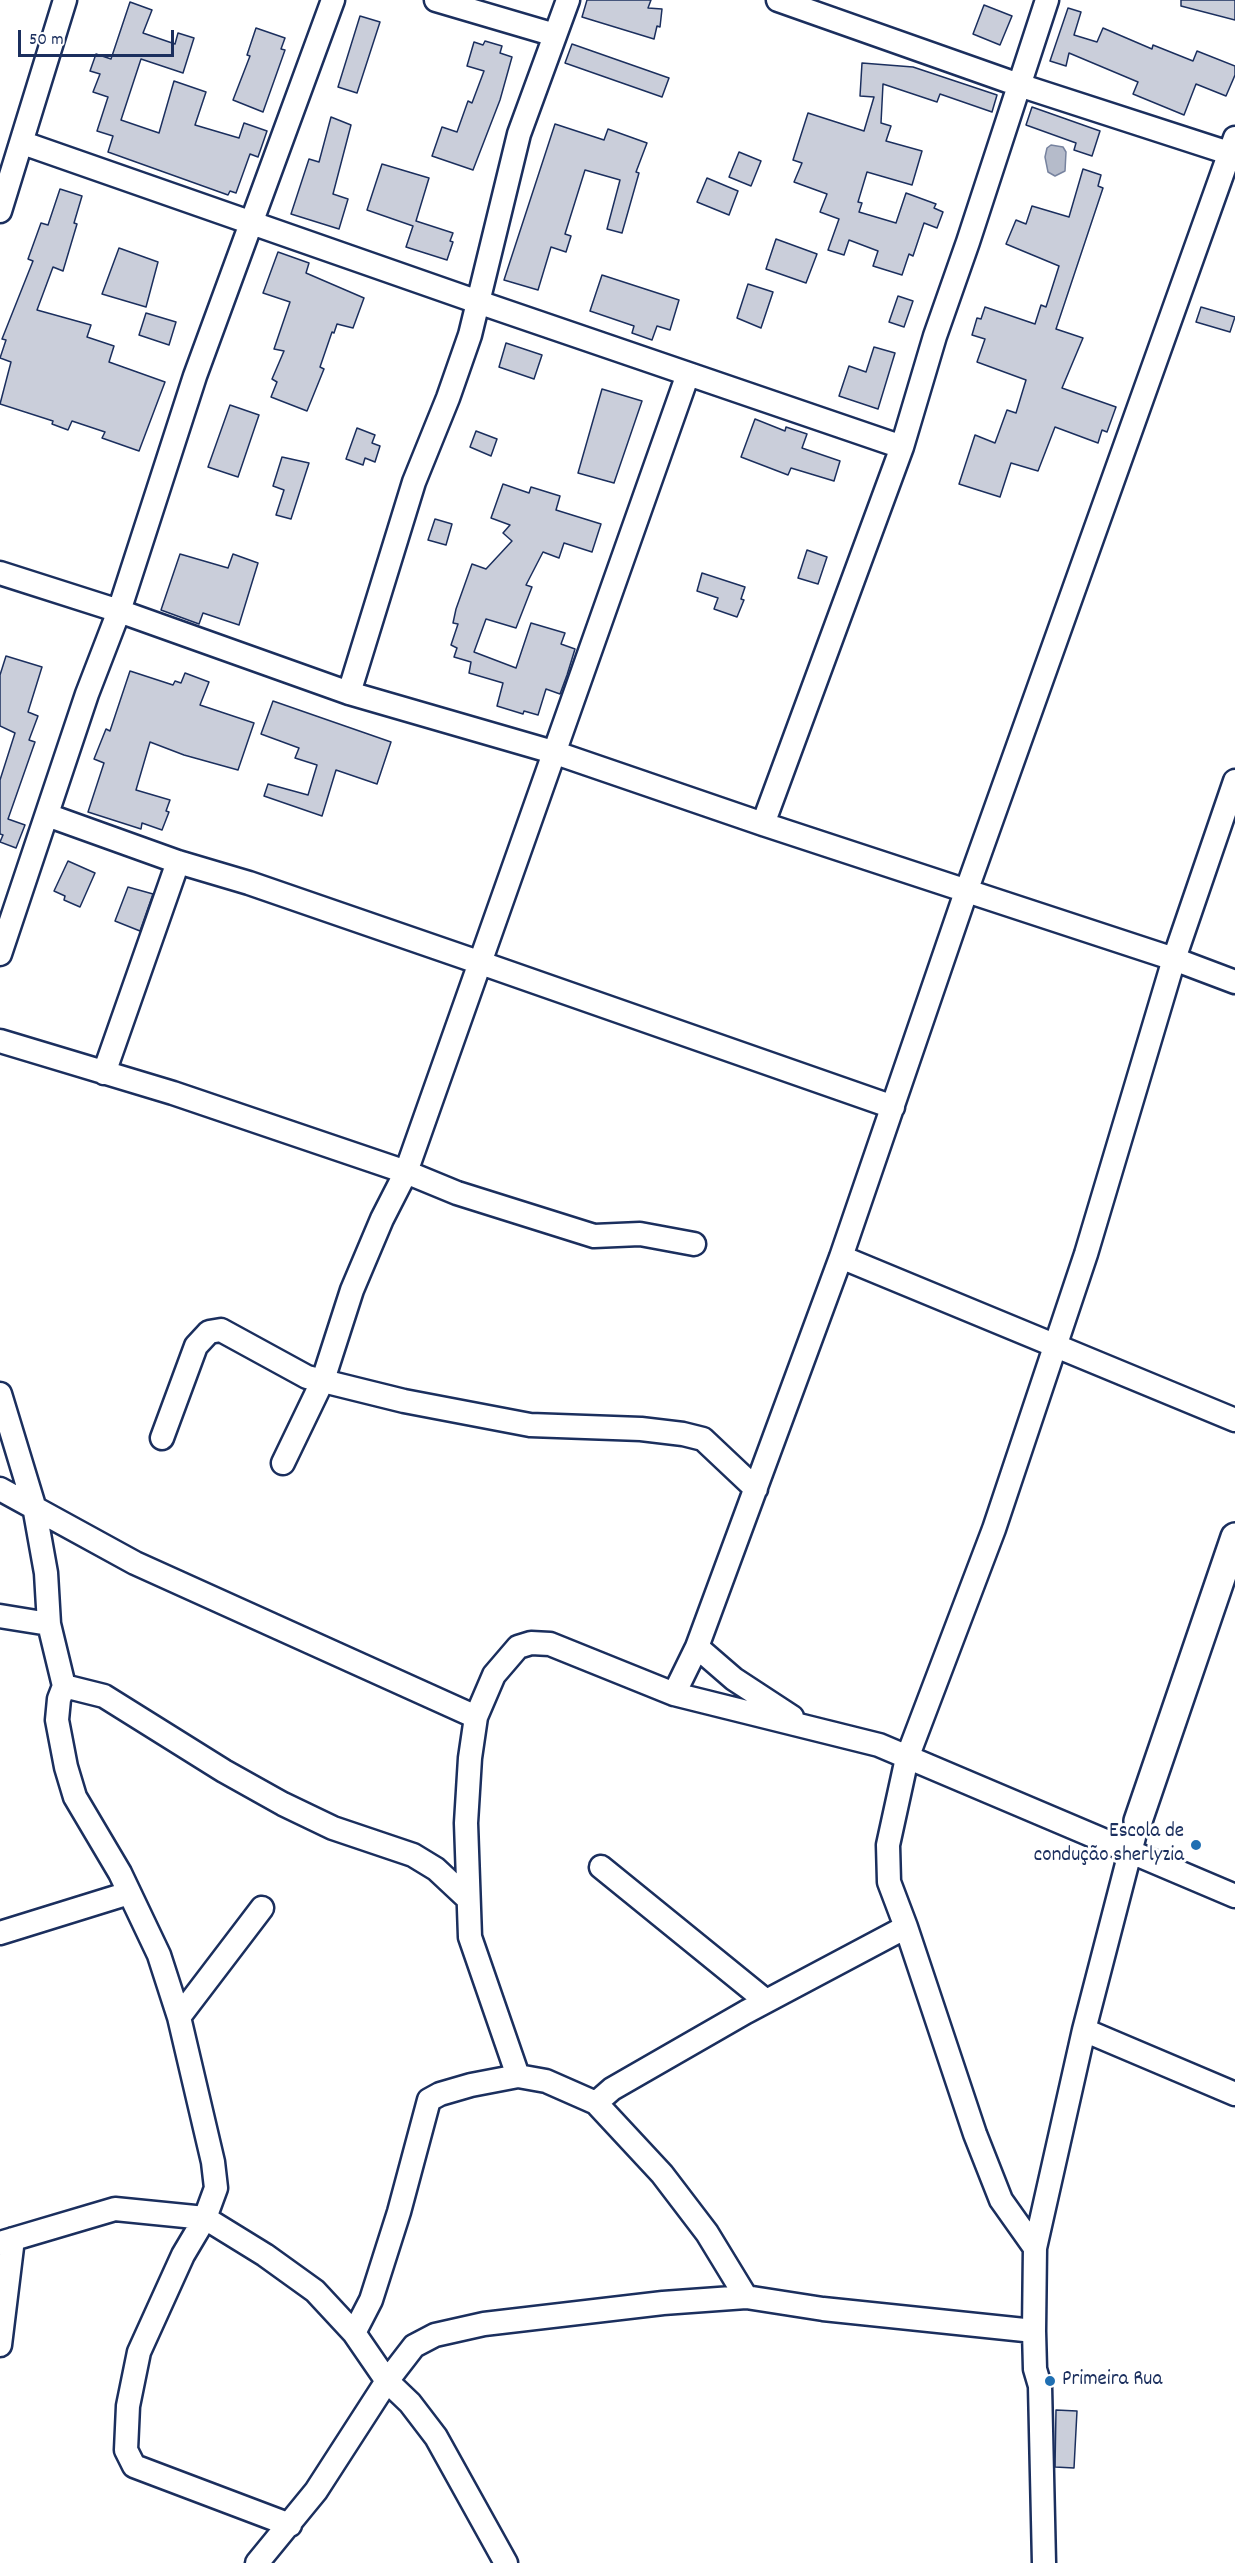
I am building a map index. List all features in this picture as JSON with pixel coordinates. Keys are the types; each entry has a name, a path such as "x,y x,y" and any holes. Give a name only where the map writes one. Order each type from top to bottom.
{"street":[{"path":"0,211 23,143 65,0"},
{"path":"0,954 87,694 119,611 195,376 333,0"},
{"path":"436,0 555,35"},
{"path":"349,693 414,482 448,398 470,335 519,134 568,0"},
{"path":"674,1694 697,1647 841,1257 967,889 1192,254 1233,149 1019,85 816,7 778,0"},
{"path":"763,824 902,447 935,336 969,242 1047,0"},
{"path":"23,143 902,447"},
{"path":"283,1463 323,1380 352,1290 382,1219 406,1172 688,374"},
{"path":"0,573 119,611 349,693 553,752 763,824 967,889 1235,982"},
{"path":"1035,2248 1001,2200 985,2160 889,1882 888,1845 907,1758 994,1529 1086,1254 1174,959 1235,781"},
{"path":"47,815 894,1107"},
{"path":"104,1073 178,862"},
{"path":"0,1041 406,1172 457,1193 594,1236 640,1234 694,1244"},
{"path":"841,1257 1235,1420"},
{"path":"162,1438 196,1346 208,1332 221,1330 307,1377 404,1401 530,1425 640,1429 683,1434 703,1439 756,1489"},
{"path":"0,1394 34,1506 46,1573 49,1624 64,1686 59,1699 57,1720 66,1767 75,1797 129,1893 159,1955 179,2017 213,2162 216,2188 205,2218 183,2255 139,2352 128,2406 126,2450 134,2466 291,2525"},
{"path":"0,1489 135,1563 476,1717"},
{"path":"1044,2563 1040,2386 1035,2369 1035,2248 1084,2030 1138,1821 1235,1537"},
{"path":"0,1616 49,1624"},
{"path":"518,2076 470,1937 466,1823 470,1758 476,1717 494,1675 518,1647 531,1643 550,1644 674,1694 879,1745 1235,1896"},
{"path":"697,1647 734,1679 803,1725"},
{"path":"64,1686 104,1696 224,1771 293,1809 333,1828 413,1855 436,1869 467,1898"},
{"path":"601,1867 766,2001"},
{"path":"0,1933 129,1893"},
{"path":"179,2017 262,1908"},
{"path":"596,2103 612,2089 766,2001 906,1927"},
{"path":"1084,2030 1235,2094"},
{"path":"354,2332 371,2300 399,2212 429,2100 461,2088 518,2076 546,2081 596,2103 662,2174 707,2233 746,2297"},
{"path":"0,2345 6,2241 115,2209 205,2218 265,2255 315,2291 354,2332 387,2381 410,2403 436,2437 506,2563"},
{"path":"257,2563 291,2525 316,2491 387,2381 414,2346 435,2335 484,2324 663,2303 746,2297 823,2309 1034,2331"}],"water":[{"path":"1051,145 1063,147 1066,152 1065,171 1055,176 1048,172 1045,157 1047,148"}],"building":[{"path":"587,0 651,0 648,8 662,9 660,27 657,26 654,39 582,17"},
{"path":"1181,0 1235,0 1235,20 1181,6"},
{"path":"130,2 152,10 143,33 175,44 178,33 194,38 183,73 141,59 121,120 159,133 174,81 206,92 195,125 239,138 244,123 267,131 258,157 250,154 236,193 230,191 228,195 108,152 113,136 97,131 108,97 93,92 100,74 90,71 96,54 111,59"},
{"path":"984,5 1012,16 1000,45 973,34"},
{"path":"1068,8 1081,12 1074,35 1097,42 1103,28 1152,49 1153,45 1193,61 1197,51 1235,66 1235,75 1226,96 1196,84 1184,115 1133,94 1138,82 1069,53 1066,66 1050,61"},
{"path":"360,16 380,22 357,93 338,87"},
{"path":"256,28 285,38 281,49 285,50 263,112 233,100 250,56 247,55"},
{"path":"485,41 502,46 500,53 512,57 500,100 473,170 432,156 442,127 457,132 468,101 472,103 484,71 467,66 474,42 483,45"},
{"path":"572,44 669,78 662,97 565,63"},
{"path":"862,63 913,67 997,95 992,112 940,94 937,102 883,84 881,123 891,126 886,141 922,151 912,185 867,172 858,202 862,203 859,212 896,223 906,193 936,204 934,208 943,212 937,228 924,223 913,256 909,254 902,275 873,266 878,251 849,240 844,255 828,250 839,219 820,212 827,194 794,182 802,163 793,160 808,113 864,131 874,97 860,96"},
{"path":"1032,107 1100,131 1092,156 1074,150 1076,143 1026,125"},
{"path":"331,117 351,125 333,194 348,199 339,229 291,214 309,159 319,162"},
{"path":"555,124 604,140 608,129 647,143 636,172 639,173 622,233 607,229 620,180 585,170 565,234 571,236 566,252 551,247 538,290 504,280"},
{"path":"739,152 761,161 751,186 729,177"},
{"path":"382,164 429,178 416,221 453,233 450,241 453,242 447,260 406,247 413,226 367,210"},
{"path":"1083,169 1101,175 1098,186 1103,188 1056,329 1083,338 1062,388 1116,407 1107,432 1102,430 1098,443 1055,427 1038,471 1011,463 1000,497 959,484 975,435 995,443 1007,410 1016,413 1026,380 977,362 985,339 972,335 977,318 981,319 985,307 1035,324 1041,305 1046,307 1059,266 1006,244 1016,220 1026,224 1032,206 1069,217"},
{"path":"707,178 738,191 729,215 697,202"},
{"path":"60,189 82,196 74,223 77,224 63,271 53,267 37,310 91,325 87,337 114,346 109,362 165,382 139,451 102,438 105,432 72,421 68,430 52,424 53,421 0,404 11,362 0,358 6,340 2,339 33,261 28,259 41,223 48,225"},
{"path":"776,239 817,254 806,283 766,269"},
{"path":"119,248 158,262 146,307 102,294"},
{"path":"278,252 309,263 306,273 364,298 353,328 337,324 334,333 332,332 320,367 324,369 307,411 271,397 277,382 272,379 284,351 274,349 290,302 263,293"},
{"path":"602,275 679,300 670,330 657,326 652,340 632,333 634,326 590,311"},
{"path":"748,284 773,292 761,328 737,318"},
{"path":"898,296 913,301 904,327 889,322"},
{"path":"1201,307 1235,317 1230,332 1196,322"},
{"path":"146,313 176,322 169,345 139,335"},
{"path":"506,343 542,355 534,379 499,367"},
{"path":"874,347 895,353 878,409 839,396 849,366 866,372"},
{"path":"602,389 642,401 614,483 578,473"},
{"path":"230,405 259,415 238,477 208,467"},
{"path":"755,419 785,431 786,427 807,434 802,448 840,461 834,481 791,468 788,475 741,457"},
{"path":"357,428 375,435 372,443 380,446 375,462 365,458 363,465 346,459"},
{"path":"476,431 497,439 491,456 470,447"},
{"path":"282,457 309,463 291,519 276,515 284,490 273,486"},
{"path":"503,484 529,493 531,487 560,496 556,510 601,524 592,552 564,543 559,558 543,552 526,585 532,587 516,628 486,619 474,652 516,668 531,623 565,633 561,644 575,649 567,675 560,694 546,689 538,715 524,711 523,714 497,706 503,683 469,673 471,662 454,657 457,648 451,645 458,624 453,623 456,609 472,564 486,569 512,541 503,533 510,525 491,518"},
{"path":"435,519 452,524 446,545 428,540"},
{"path":"807,550 827,557 818,584 798,578"},
{"path":"180,554 228,568 233,554 258,563 239,625 203,613 199,624 161,610"},
{"path":"702,573 745,587 741,599 744,600 737,617 714,609 718,598 697,591"},
{"path":"6,656 42,667 28,712 38,716 29,740 35,742 8,819 25,825 16,848 0,842 3,835 0,834 0,780 15,733 0,726 0,675"},
{"path":"130,671 173,685 175,681 181,683 185,673 209,682 200,705 254,723 238,770 184,755 150,742 136,790 170,800 166,811 169,812 162,830 142,823 141,829 88,812 104,763 94,759 106,729 110,731"},
{"path":"273,701 391,742 377,784 336,770 322,816 264,796 268,784 308,795 317,765 295,758 299,748 261,734"},
{"path":"68,861 95,873 80,907 64,900 65,896 54,891"},
{"path":"128,887 153,894 140,931 115,921"},
{"path":"1056,2410 1077,2411 1074,2468 1055,2467"}],"place":[{"name":"Escola de condução sherlyzia","path":"1196,1845"},
{"name":"Primeira Rua","path":"1050,2381"}]}
